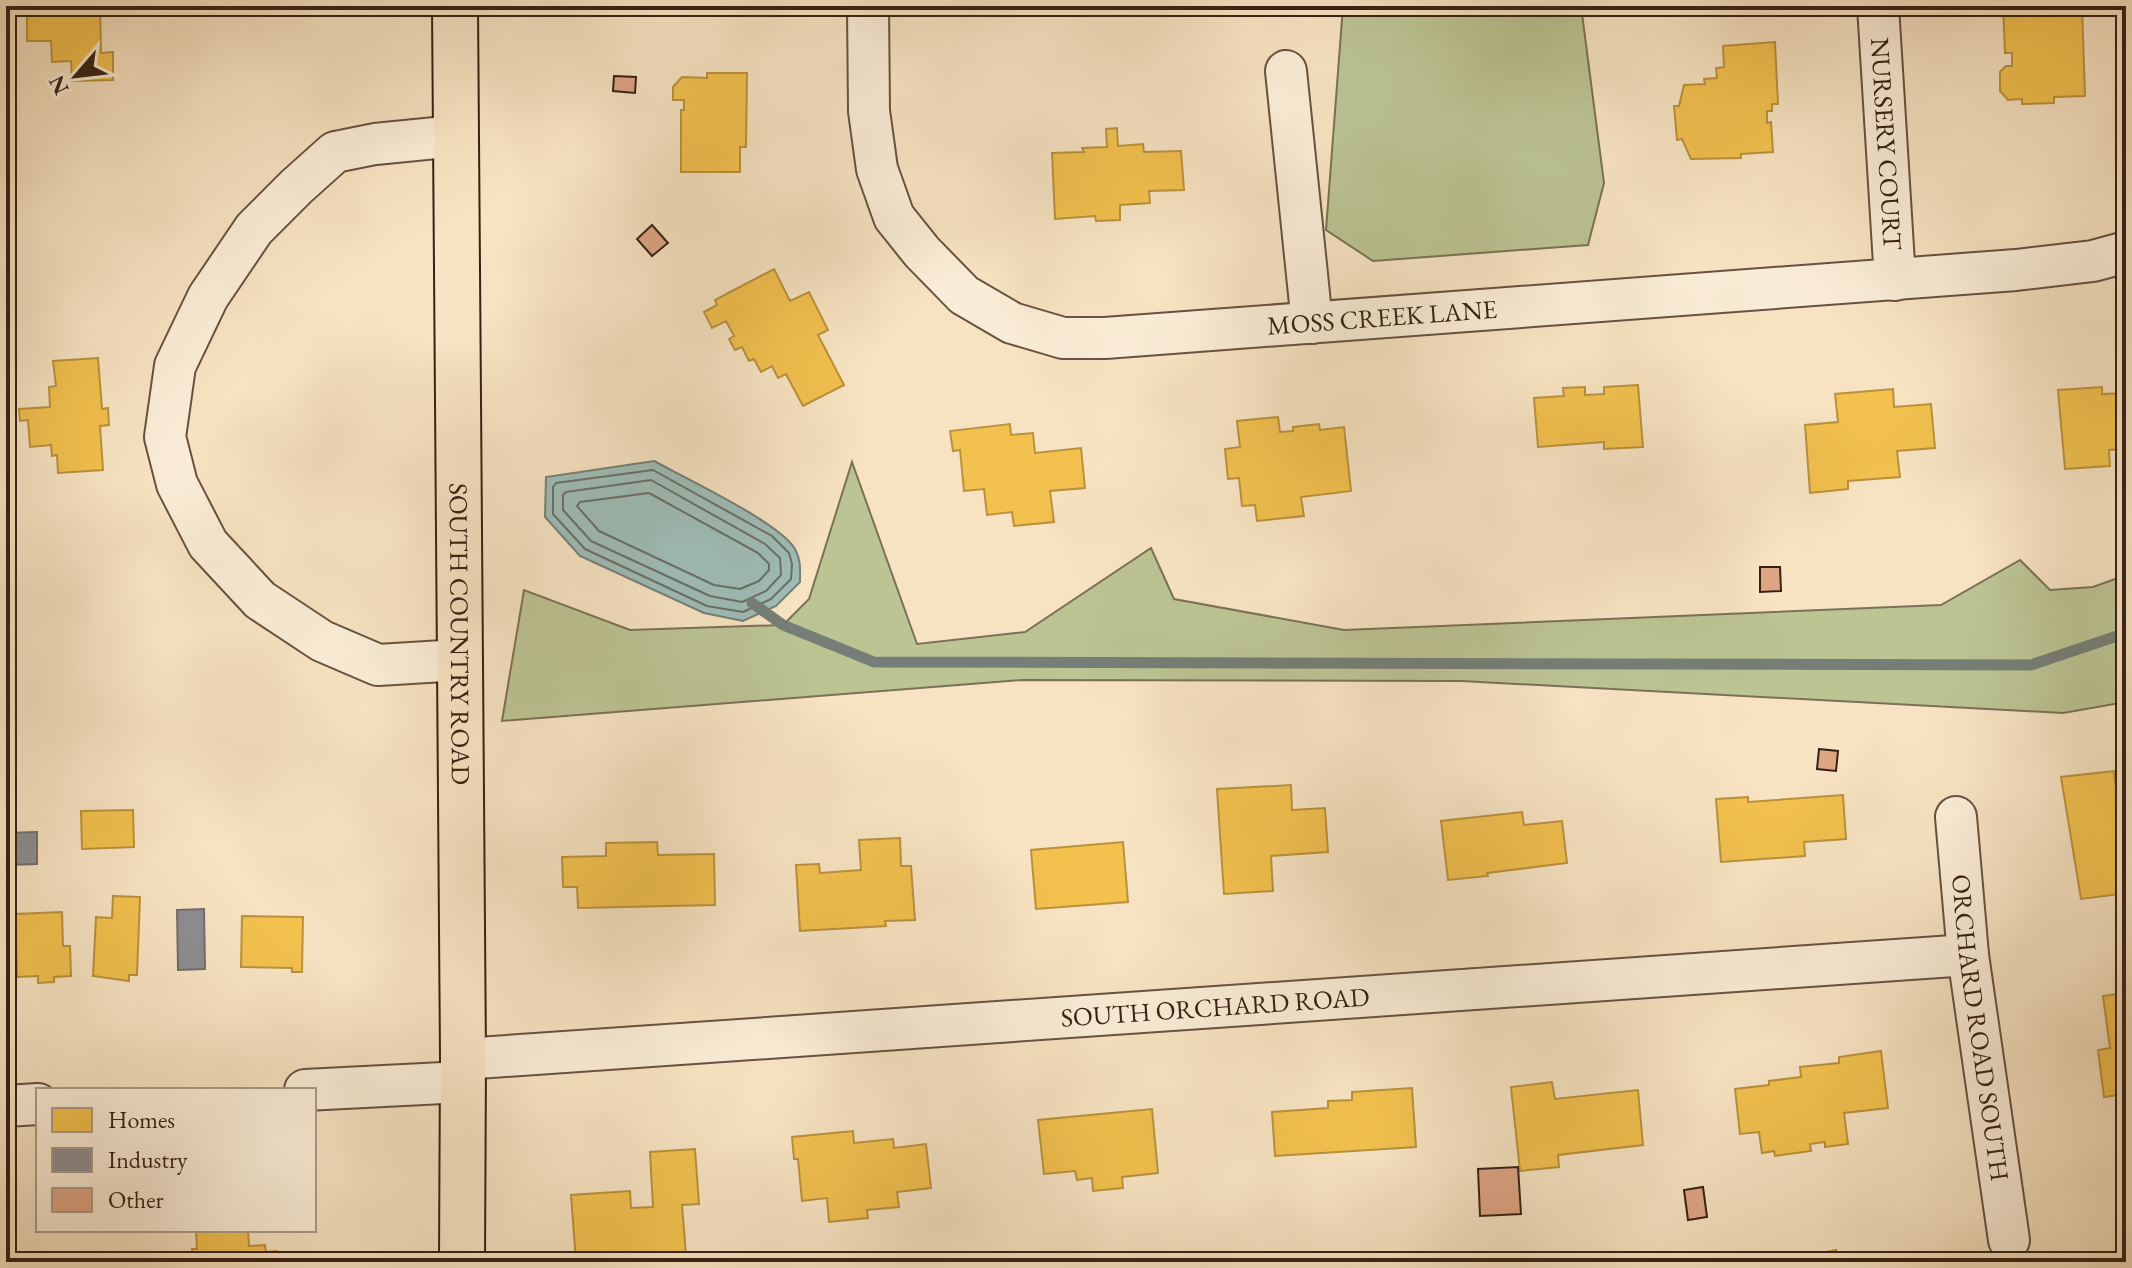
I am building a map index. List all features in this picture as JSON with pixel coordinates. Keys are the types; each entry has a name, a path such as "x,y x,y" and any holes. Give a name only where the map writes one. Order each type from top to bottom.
{"main road":[{"name":"SOUTH COUNTRY ROAD","path":"455,6 462,1262"}],"street":[{"name":"MOSS CREEK LANE","path":"868,6 869,111 877,169 894,217 922,252 964,295 1012,323 1063,338 1105,338 2032,269 2093,261 2126,252"},
{"name":"NURSERY COURT","path":"1878,6 1895,280"},
{"path":"1286,71 1312,323"},
{"path":"456,136 375,144 335,152 254,229 208,297 175,366 165,437 177,484 208,544 260,600 322,641 378,665 460,660"},
{"name":"ORCHARD ROAD SOUTH","path":"1956,817 1968,955 2009,1240"},
{"name":"SOUTH ORCHARD ROAD","path":"316,1089 463,1070 1968,955"},
{"path":"6,1106 36,1104"}],"green space":[{"path":"1343,6 1581,6 1604,183 1588,245 1373,261 1326,230"},
{"path":"852,462 917,644 1025,632 1151,548 1174,599 1344,630 1941,605 2020,560 2050,590 2093,587 2126,575 2126,702 2063,713 1461,681 1022,680 502,721 524,590 630,630 783,625 809,599"}],"water":[{"path":"654,461 754,515 788,540 799,559 800,582 776,606 743,621 704,613 580,556 545,517 546,477"}],"building: Homes":[{"path":"27,6 100,6 101,53 113,52 113,80 72,81 71,61 52,62 51,41 27,41"},
{"path":"2003,6 2082,7 2085,96 2054,97 2054,103 2022,104 2022,99 2008,100 2000,91 2000,72 2006,66 2012,66 2012,53 2005,53"},
{"path":"1775,42 1778,104 1772,104 1772,111 1767,111 1773,152 1741,154 1741,158 1691,159 1682,139 1677,140 1674,106 1679,106 1684,85 1705,84 1704,79 1717,78 1716,68 1724,67 1723,46"},
{"path":"707,73 747,73 746,147 740,147 740,172 681,172 681,110 684,110 684,100 673,100 673,87 682,77 707,78"},
{"path":"6,76 15,76 15,123 6,123"},
{"path":"1117,128 1118,146 1143,144 1144,152 1181,151 1184,190 1149,191 1150,203 1120,205 1120,220 1096,221 1095,216 1055,219 1052,153 1084,152 1082,148 1107,147 1106,129"},
{"path":"774,269 790,301 809,292 828,330 818,335 844,385 803,406 786,374 778,378 772,366 761,372 754,359 749,361 742,347 735,350 729,339 734,336 726,321 712,328 704,312 717,305 715,300"},
{"path":"98,358 102,409 108,408 109,425 100,426 103,470 58,473 57,455 52,456 51,445 30,447 28,420 20,421 19,409 50,407 49,387 56,386 53,361"},
{"path":"1638,385 1643,447 1604,449 1604,442 1538,447 1534,398 1564,396 1563,388 1585,387 1585,395 1604,394 1604,387"},
{"path":"2102,387 2102,394 2126,393 2126,449 2109,450 2110,466 2065,469 2058,390"},
{"path":"1893,389 1894,407 1931,404 1935,448 1897,451 1900,477 1848,481 1848,489 1810,493 1805,425 1838,422 1835,394"},
{"path":"1278,417 1280,432 1319,424 1320,430 1344,427 1351,491 1301,497 1304,516 1257,521 1255,505 1242,506 1239,478 1228,479 1225,449 1240,447 1237,421"},
{"path":"1010,424 1011,435 1033,433 1035,453 1081,448 1085,488 1050,491 1054,522 1014,526 1012,512 987,515 984,489 964,491 960,450 953,451 950,431"},
{"path":"2114,771 2115,782 2126,780 2126,815 2120,816 2125,856 2117,857 2121,894 2081,899 2061,777"},
{"path":"1291,785 1292,810 1325,808 1328,852 1271,856 1273,891 1224,894 1217,789"},
{"path":"1843,795 1846,839 1804,842 1805,856 1721,862 1716,799 1748,797 1748,802"},
{"path":"133,810 134,847 82,849 81,811"},
{"path":"1522,812 1524,825 1562,821 1567,863 1448,880 1441,821"},
{"path":"900,838 901,866 911,866 915,920 885,921 886,926 800,931 796,865 819,864 820,873 861,870 859,840"},
{"path":"657,842 658,855 714,854 715,905 578,908 577,887 563,887 562,857 606,856 606,843"},
{"path":"1123,842 1128,902 1036,909 1031,850"},
{"path":"113,896 140,897 137,975 129,975 129,981 93,976 96,917 112,918"},
{"path":"62,912 63,946 70,946 71,976 54,977 54,982 38,983 38,976 17,977 15,914"},
{"path":"242,916 303,917 302,972 292,972 292,968 241,967"},
{"path":"2122,982 2126,982 2126,1094 2104,1097 2098,1050 2110,1048 2103,996 2123,993"},
{"path":"1881,1051 1888,1108 1844,1113 1848,1144 1825,1147 1825,1142 1810,1144 1811,1151 1775,1156 1774,1151 1762,1153 1759,1132 1740,1134 1735,1089 1801,1077 1800,1067 1839,1063 1839,1057"},
{"path":"1552,1082 1555,1099 1638,1090 1643,1145 1558,1155 1559,1167 1520,1171 1511,1087"},
{"path":"1412,1088 1416,1147 1275,1156 1272,1112 1328,1108 1328,1101 1352,1100 1352,1092"},
{"path":"1152,1109 1158,1173 1122,1177 1123,1188 1093,1191 1092,1178 1077,1180 1075,1171 1044,1174 1038,1120"},
{"path":"853,1131 854,1143 893,1139 894,1148 926,1144 931,1188 897,1192 899,1207 867,1210 868,1218 829,1222 827,1198 802,1201 798,1159 794,1159 792,1137"},
{"path":"695,1149 699,1204 682,1205 686,1255 680,1255 680,1262 637,1262 637,1259 576,1262 571,1195 630,1191 631,1208 653,1207 650,1152"},
{"path":"196,1232 248,1232 249,1246 265,1245 266,1252 277,1251 278,1262 193,1262 192,1249 197,1249"},
{"path":"1836,1250 1838,1262 1780,1262"}],"building: Industry":[{"path":"37,832 37,864 6,865 6,833"},
{"path":"204,909 205,969 178,970 177,910"}],"building: Other":[{"path":"614,76 636,77 635,93 613,91"},
{"path":"652,225 668,243 652,256 637,239"},
{"path":"1760,567 1780,567 1781,591 1760,592"},
{"path":"1819,749 1838,751 1836,771 1817,769"},
{"path":"1518,1167 1521,1214 1480,1216 1478,1169"},
{"path":"1703,1187 1707,1217 1688,1220 1684,1190"}],"waterway":[{"path":"752,603 783,625 874,662 2031,665 2126,633"}]}
